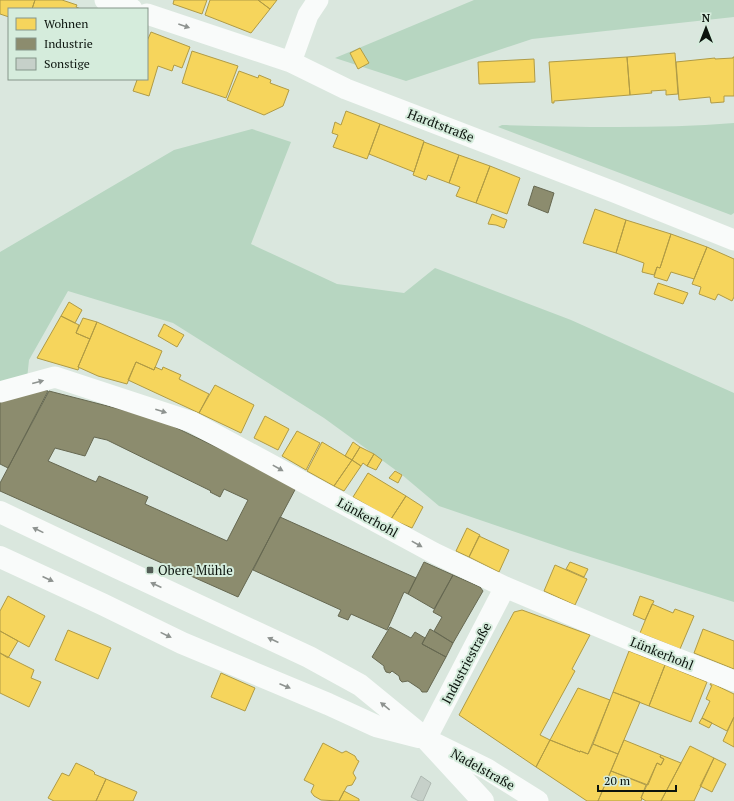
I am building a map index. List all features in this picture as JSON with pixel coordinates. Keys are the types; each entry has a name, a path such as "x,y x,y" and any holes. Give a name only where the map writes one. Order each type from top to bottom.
{"main road":[{"path":"0,512 309,657 360,685 426,739 483,801"},
{"path":"0,557 182,643 328,704 376,726 426,739"}],"street":[{"path":"105,0 129,8"},
{"path":"291,62 308,15 318,0"},
{"name":"Hardtstraße","path":"148,14 291,62 346,89 607,189 734,240"},
{"name":"Lünkerhohl","path":"0,392 55,377 192,422 434,553 506,587 640,644 734,681"},
{"name":"Industriestraße","path":"426,739 506,587"},
{"name":"Nadelstraße","path":"426,739 487,769 538,801"}],"green space":[{"path":"474,0 734,0 734,17 532,39 406,81 335,58"},
{"path":"734,123 734,213 731,215 498,127 502,125 647,127"},
{"path":"252,129 291,142 251,244 337,284 404,293 435,268 571,320 734,393 734,602 568,550 439,506 401,474 324,418 173,323 68,291 29,360 27,379 0,386 0,252 174,150"}],"building: Wohnen":[{"path":"0,0 35,0 32,8 8,8 8,17 0,14"},
{"path":"35,0 62,0 77,5 76,7 78,8 32,8"},
{"path":"174,0 207,0 202,14 173,4"},
{"path":"210,0 258,0 270,9 251,33 205,15"},
{"path":"258,0 277,0 270,9"},
{"path":"151,32 190,47 182,68 174,65 172,71 158,66 149,96 133,91 137,80 148,80 148,39"},
{"path":"360,48 369,63 358,69 350,53"},
{"path":"192,51 238,66 226,98 182,83"},
{"path":"675,53 678,94 666,95 666,90 630,95 627,57"},
{"path":"627,57 630,95 554,101 554,103 552,103 549,62"},
{"path":"733,57 734,96 724,96 724,102 711,103 710,97 679,100 676,62"},
{"path":"534,59 535,82 479,84 478,62"},
{"path":"239,71 258,78 259,75 271,80 270,83 289,90 283,106 264,115 227,100"},
{"path":"346,111 380,124 367,159 333,147 338,135 332,133 335,122 341,125"},
{"path":"380,124 424,141 414,172 369,154"},
{"path":"424,142 459,155 449,183 428,175 426,180 413,175"},
{"path":"459,155 490,166 476,203 456,196 460,187 449,183"},
{"path":"490,166 520,178 507,214 476,203"},
{"path":"595,209 626,220 616,253 583,243"},
{"path":"492,214 507,220 504,228 488,224"},
{"path":"626,220 671,234 660,268 657,267 654,275 642,272 644,263 616,253"},
{"path":"671,234 707,247 694,279 671,272 667,281 654,277 657,267 660,268"},
{"path":"707,247 734,259 734,297 732,301 718,294 715,300 699,294 701,287 692,284"},
{"path":"658,283 688,293 683,304 654,294"},
{"path":"69,302 82,310 75,323 61,316"},
{"path":"61,316 79,325 76,333 90,339 78,370 37,358"},
{"path":"83,318 97,322 90,339 76,333"},
{"path":"97,322 162,351 154,370 136,362 127,384 98,376 78,367"},
{"path":"164,324 184,335 177,347 158,336"},
{"path":"136,362 154,370 155,367 162,370 163,367 181,375 179,379 209,394 199,413 128,380"},
{"path":"215,385 254,405 241,433 199,413"},
{"path":"265,416 289,429 278,450 254,438"},
{"path":"297,431 320,443 306,470 282,456"},
{"path":"322,442 352,460 334,486 307,471"},
{"path":"353,442 360,447 352,460 345,456"},
{"path":"360,447 374,454 367,466 363,463 361,466 352,460"},
{"path":"374,454 382,460 376,470 367,466"},
{"path":"352,460 361,466 344,491 334,486"},
{"path":"395,471 402,475 398,483 389,478"},
{"path":"368,473 406,496 391,519 353,497"},
{"path":"406,496 423,507 412,528 391,519"},
{"path":"467,528 480,535 469,557 456,551"},
{"path":"479,536 509,550 499,572 469,557"},
{"path":"570,562 588,569 584,577 566,569"},
{"path":"555,565 587,579 575,605 544,591"},
{"path":"8,596 45,616 29,647 0,631 0,611"},
{"path":"640,596 654,601 645,620 633,615"},
{"path":"652,604 673,613 675,609 694,616 680,649 640,633"},
{"path":"522,610 590,635 572,669 575,671 540,735 550,740 536,767 459,715 514,612"},
{"path":"703,629 734,641 734,669 694,653"},
{"path":"68,630 111,648 98,679 55,660"},
{"path":"0,631 18,641 8,658 0,653"},
{"path":"629,651 665,665 649,706 613,692"},
{"path":"0,653 34,670 31,678 41,682 29,707 0,693"},
{"path":"665,665 707,682 691,722 649,706"},
{"path":"221,673 255,688 245,711 211,697"},
{"path":"711,683 734,694 734,717 727,731 702,718 710,701 706,699 712,685 710,685"},
{"path":"578,688 610,700 588,754 550,740"},
{"path":"613,692 640,702 618,754 593,744"},
{"path":"734,717 734,747 723,741"},
{"path":"702,718 712,723 709,728 699,723"},
{"path":"550,740 588,754 593,744 618,754 598,801 587,801 536,767"},
{"path":"624,740 661,755 660,757 664,759 661,765 657,763 648,785 611,771"},
{"path":"323,743 342,753 346,751 355,756 359,761 353,773 356,778 352,785 347,786 339,801 321,800 314,796 311,792 314,785 304,780"},
{"path":"690,746 714,758 694,801 661,801"},
{"path":"661,755 681,763 661,801 646,801 641,798 657,763 661,765 664,759 660,757"},
{"path":"714,758 726,764 712,792 700,786"},
{"path":"76,763 93,771 95,773 94,774 106,779 96,801 54,801 48,798 62,773 69,776"},
{"path":"611,771 646,785 641,801 598,801"},
{"path":"106,779 137,792 133,801 96,801"},
{"path":"344,791 359,799 359,801 339,801"}],"building: Industrie":[{"path":"534,186 554,193 548,213 528,205"},
{"path":"35,388 48,391 8,468 0,464 0,399"},
{"path":"49,391 158,419 297,486 238,597 0,491 0,483","holes":["94,437 107,440 211,491 210,492 220,497 224,489 248,500 227,541 145,504 148,497 99,476 96,482 48,461 55,448 85,456"]},
{"path":"280,517 416,578 408,594 404,592 387,630 351,614 348,620 338,616 341,610 253,570"},
{"path":"424,562 453,575 434,609 408,594"},
{"path":"453,575 480,587 483,591 453,643 434,631 442,617 433,612"},
{"path":"390,627 411,638 415,632 425,638 422,644 446,657 427,692 422,692 408,681 402,682 399,676 392,671 390,673 386,672 384,666 372,657"},
{"path":"430,629 453,643 446,657 422,644"}],"building: Sonstige":[{"path":"421,776 431,783 423,801 419,801 411,797"}],"place":[{"name":"Obere Mühle","path":"150,570"}]}
